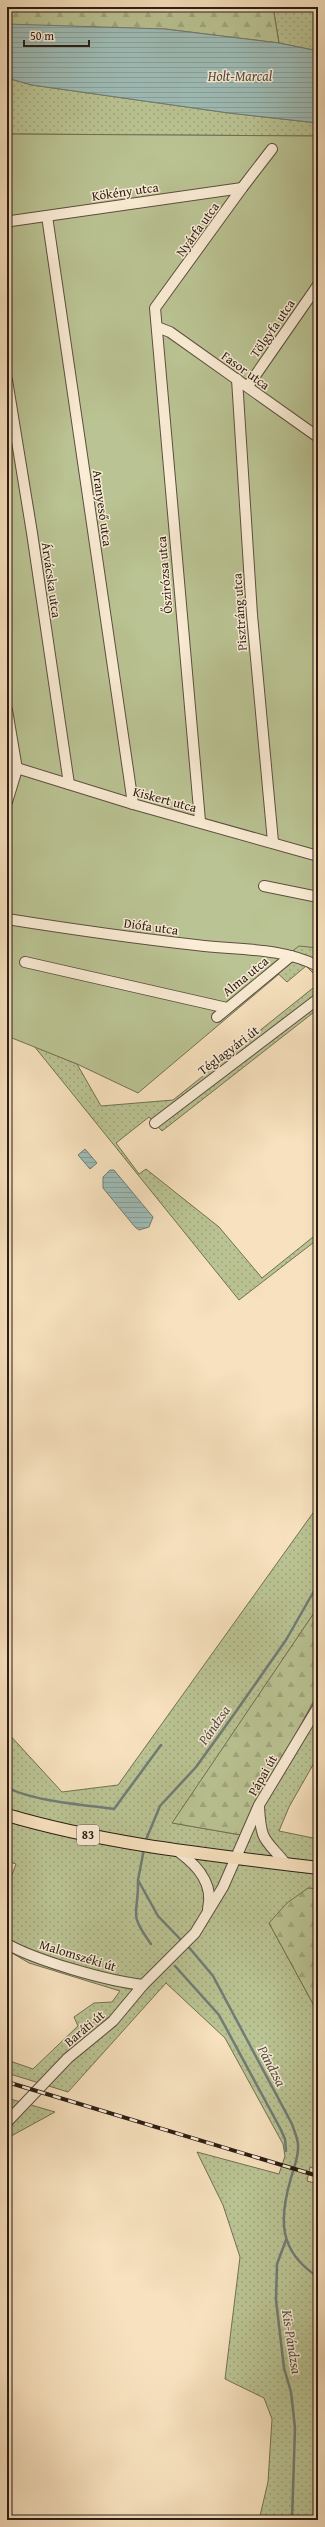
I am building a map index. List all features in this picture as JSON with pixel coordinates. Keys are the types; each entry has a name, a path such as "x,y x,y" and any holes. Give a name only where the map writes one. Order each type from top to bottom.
{"main road":[{"name":"83","path":"7,1815 51,1827 175,1851 318,1868"}],"street":[{"name":"Nyárfa utca","path":"157,327 155,308 160,299 199,249 242,188 272,149"},
{"name":"Kökény utca","path":"11,221 242,188"},
{"name":"Aranyeső utca","path":"47,216 133,804"},
{"name":"Tölgyfa utca","path":"248,386 318,285"},
{"name":"Fasor utca","path":"157,327 170,332 318,437"},
{"name":"Őszirózsa utca","path":"157,327 200,821"},
{"name":"Pisztráng utca","path":"237,379 252,615 273,842"},
{"name":"Árvácska utca","path":"7,380 33,541 69,784"},
{"path":"7,710 17,769 7,802"},
{"name":"Kiskert utca","path":"7,765 133,804 200,821 318,856"},
{"path":"264,886 318,898"},
{"name":"Diófa utca","path":"7,919 291,956 318,966"},
{"name":"Alma utca","path":"217,1017 291,956"},
{"path":"24,962 227,1008"},
{"name":"Téglagyári út","path":"155,1123 318,999"},
{"name":"Pápai út","path":"205,1920 235,1859 259,1805 318,1707"},
{"path":"259,1805 260,1832 264,1840 286,1864"},
{"path":"175,1851 195,1865 207,1882 209,1903 205,1920"},
{"name":"Baráti út","path":"7,2122 63,2063 112,2021 143,1985 176,1953 205,1920"},
{"name":"Malomszéki út","path":"7,1944 55,1963 129,1984 143,1985"}],"green space":[{"path":"7,7 273,7 279,43 165,29 10,25 7,24"},
{"path":"273,7 318,7 318,51 279,43"},
{"path":"7,78 32,85 229,113 318,123 318,136 7,134"},
{"path":"7,134 318,136 318,948 299,946 272,967 279,974 138,1093 77,1064 7,1036"},
{"path":"299,945 318,948 318,978 306,966 287,982 272,968"},
{"path":"318,984 318,1009 162,1131 149,1117 116,1143 139,1174 146,1169 219,1227 262,1278 318,1233 318,1239 239,1300 34,1046 77,1064 101,1106 173,1100"},
{"path":"318,1506 318,1607 173,1823 241,1835 318,1693 318,1756 289,1807 279,1831 318,1839 318,1889 308,1888 269,1923 318,2013 318,2170 310,2167 307,2181 318,2184 318,2520 259,2520 268,2482 272,2419 264,2398 225,2379 240,2257 223,2205 197,2152 279,2174 285,2156 283,2144 225,2038 166,1983 68,2092 7,2073 7,2060 33,2069 78,2026 74,2017 94,2003 112,2002 120,1991 29,1963 7,1950 7,1888 16,1864 7,1861 7,1732 62,1792 118,1785"},
{"path":"318,1607 318,1693 241,1835 172,1823"},
{"path":"308,1888 318,1889 318,2013 269,1923 287,1903"},
{"path":"7,2098 55,2112 13,2135 7,2142"}],"water":[{"name":"Holt-Marcal","path":"7,24 165,29 279,43 318,51 318,123 229,113 32,85 7,78"},
{"path":"85,1149 97,1163 90,1169 78,1155"},
{"path":"110,1170 114,1170 153,1217 149,1227 139,1230 135,1227 103,1188 103,1177"}],"waterway":[{"name":"Pándzsa","path":"145,1842 160,1806 196,1767 230,1720 286,1640 318,1584"},
{"path":"7,1787 29,1796 114,1809 161,1745"},
{"name":"Pándzsa","path":"144,1849 138,1880 158,1916 183,1942"},
{"name":"Pándzsa","path":"138,1881 137,1919 151,1944"},
{"name":"Pándzsa","path":"187,1945 213,1976 292,2124 298,2149 287,2193 284,2220 285,2233 295,2256 305,2267 318,2277"},
{"name":"Pándzsa","path":"175,1966 219,2015 280,2128 285,2139 286,2151"},
{"name":"Kis-Pándzsa","path":"286,2240 277,2264 276,2300 284,2368 291,2392 295,2428 292,2520"}],"railway":[{"path":"7,2082 318,2176"}]}
